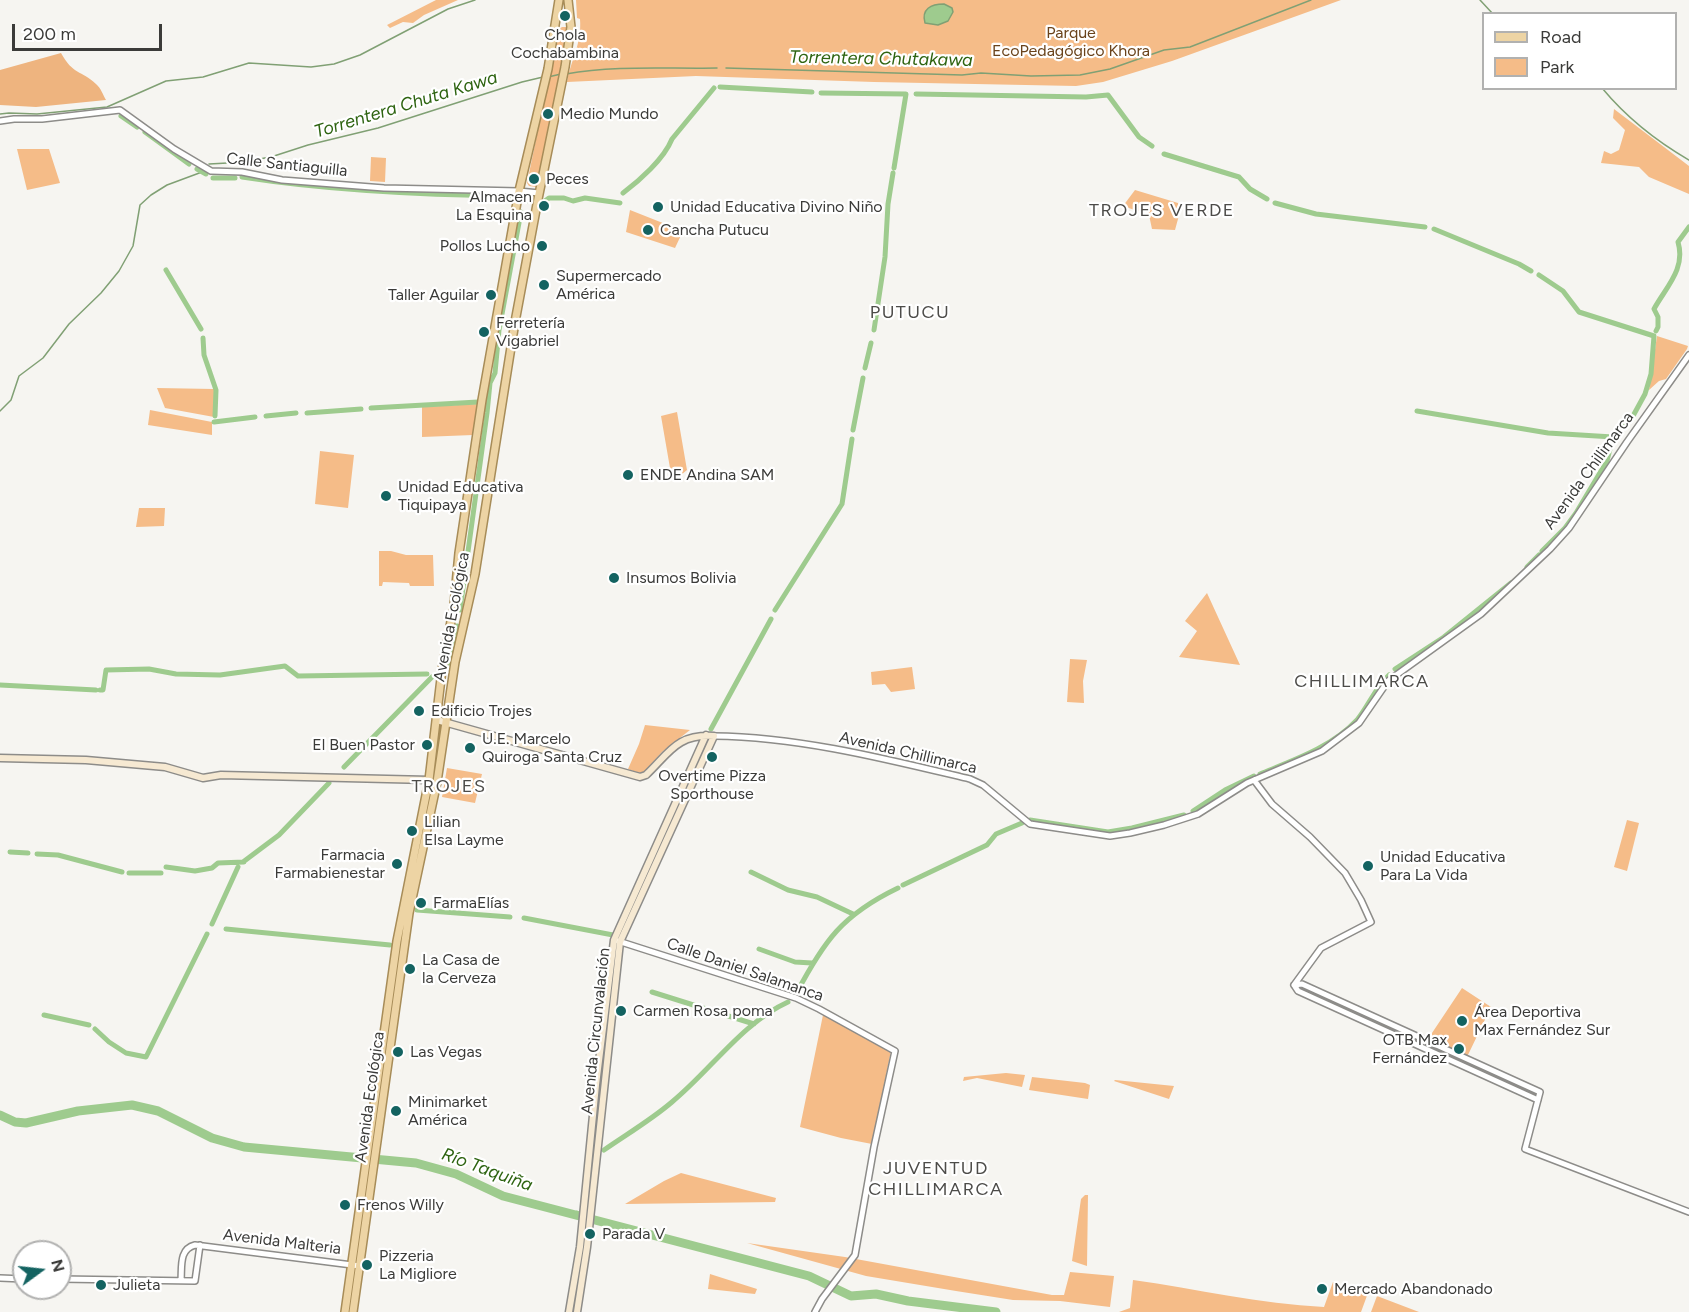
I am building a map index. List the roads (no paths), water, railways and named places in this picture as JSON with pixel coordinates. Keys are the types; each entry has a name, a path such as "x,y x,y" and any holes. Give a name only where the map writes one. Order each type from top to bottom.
{"main road":[{"name":"Avenida Ecológica","path":"433,781 442,670 454,605 459,553 482,400 519,191 545,86 559,0"},
{"name":"Avenida Ecológica","path":"345,1312 355,1265 370,1163 372,1119 401,942 447,722 461,631 469,608 539,193 565,67 571,27 568,0"},
{"path":"556,25 563,23 571,27"},
{"name":"Avenida Chillimarca","path":"437,720 640,777 646,775 684,739 695,735 710,736"},
{"name":"Avenida Circunvalación","path":"577,1312 617,941 710,736"},
{"path":"0,758 86,760 165,767 203,778 221,775 433,781"},
{"name":"Avenida Ecológica","path":"371,1154 381,1121 401,942"},
{"path":"372,1119 381,1121"},
{"name":"Avenida Circunvalación","path":"569,1312 585,1227"},
{"name":"Avenida Ecológica","path":"353,1312 355,1265"}],"street":[{"name":"Calle Santiaguilla","path":"0,121 42,119 120,110 174,149 211,171 242,172 282,180 384,188 539,193"},
{"name":"Avenida Chillimarca","path":"710,736 748,736 860,753 970,779 983,785 1030,825 1110,836 1153,828 1198,813 1254,780 1322,750 1341,738 1363,720 1388,681 1481,614 1529,570 1569,528 1689,355"},
{"path":"1254,780 1272,804 1310,837 1345,873 1371,922 1321,948 1294,984"},
{"name":"Calle Daniel Salamanca","path":"617,941 796,998 825,1011 895,1051 874,1147 855,1255 815,1312"},
{"path":"1294,984 1302,984 1540,1092 1525,1149 1689,1212"},
{"path":"1294,984 1298,991 1538,1100"},
{"path":"72,1279 181,1280 183,1253 186,1248 198,1245"},
{"name":"Avenida Malteria","path":"181,1280 195,1281 198,1245 355,1265"}],"waterway":[{"path":"0,114 37,114 107,107 166,81 203,77 249,63 311,67 334,64 360,55 448,9 475,0"},
{"name":"Torrentera Chutakawa","path":"726,68 962,75 981,73 1031,76 1080,75 1110,69 1164,50 1190,47 1311,0"},
{"name":"Torrentera Chutakawa","path":"1480,0 1491,12"},
{"name":"Torrentera Chuta Kawa","path":"566,74 622,68 717,68"},
{"name":"Torrentera Chuta Kawa","path":"548,77 561,74"},
{"name":"Torrentera Chuta Kawa","path":"209,164 246,162 274,156 378,128 543,77"},
{"path":"720,87 812,92"},
{"path":"623,193 657,162 672,139 714,88"},
{"name":"Torrentera Chutakawa","path":"1604,90 1642,128 1689,160"},
{"path":"821,93 906,94 894,168"},
{"path":"916,94 1086,97 1108,95 1139,137 1152,146"},
{"path":"121,116 137,127"},
{"path":"145,132 189,164"},
{"path":"1164,154 1239,177 1250,189 1267,199"},
{"name":"Torrentera Chutakawa","path":"197,169 206,174"},
{"name":"Torrentera Chutakawa","path":"0,411 11,400 19,376 43,358 69,324 101,293 119,271 133,246 140,205 167,185 202,172"},
{"path":"874,330 885,257 888,204 893,173"},
{"path":"242,177 310,186 377,191 513,196"},
{"path":"213,178 235,178"},
{"path":"542,203 549,198 564,198 573,201 585,198 620,203"},
{"path":"524,200 535,202"},
{"path":"1275,203 1316,214 1425,227"},
{"path":"460,610 490,383 495,373 499,330 521,212"},
{"path":"1656,331 1658,317 1654,309 1674,277 1679,261 1678,242 1689,227"},
{"path":"1434,229 1531,271"},
{"path":"166,270 201,329"},
{"path":"1539,275 1563,291 1579,312 1654,336 1651,374 1645,394 1633,416"},
{"path":"203,338 204,355 216,390 215,416"},
{"path":"865,368 871,343"},
{"path":"853,430 863,378"},
{"path":"371,408 478,402"},
{"path":"307,413 361,409"},
{"path":"1417,411 1548,433 1613,437"},
{"path":"266,416 296,413"},
{"path":"214,422 255,417"},
{"path":"1542,551 1565,528 1576,513 1607,461 1613,437 1624,423"},
{"path":"775,610 842,504 852,439"},
{"path":"1527,567 1539,555"},
{"path":"1395,669 1444,637 1511,583"},
{"path":"711,729 771,619"},
{"path":"449,663 457,626"},
{"path":"100,690 103,690 106,670 149,669 176,674 220,675 285,666 298,676 427,674"},
{"path":"1260,774 1312,752 1336,738 1357,720 1389,675"},
{"path":"344,767 432,677"},
{"path":"0,685 96,690"},
{"path":"1193,811 1225,790 1254,776"},
{"path":"243,862 279,835 329,783"},
{"path":"1030,820 1108,832 1184,815"},
{"path":"903,885 987,845 996,834 1022,823"},
{"path":"10,852 28,853"},
{"path":"37,854 58,855 122,872"},
{"path":"166,867 195,871 212,868 218,863 244,862"},
{"path":"212,924 238,867"},
{"path":"751,872 788,890 817,897 853,914"},
{"path":"129,873 161,873"},
{"path":"796,994 816,959 836,931 862,909 898,888"},
{"path":"417,910 510,917"},
{"path":"524,918 613,935"},
{"path":"226,929 390,945"},
{"path":"95,1029 126,1053 146,1057 207,934"},
{"path":"759,949 795,962 812,963"},
{"path":"652,992 754,1024"},
{"path":"604,1150 664,1109 741,1034 771,1011 788,1002"},
{"path":"44,1015 89,1025"},
{"name":"Río Taquiña","path":"0,1115 15,1122 26,1123 78,1111 132,1105 158,1111 212,1138 244,1147 416,1163 456,1174 503,1196 809,1276 851,1296 876,1294 908,1301 996,1312"}],"place":[{"name":"Chola Cochabambina","path":"565,16"},
{"name":"Medio Mundo","path":"548,114"},
{"name":"Peces","path":"534,179"},
{"name":"Almacen La Esquina","path":"544,206"},
{"name":"Unidad Educativa Divino Niño","path":"658,207"},
{"name":"Cancha Putucu","path":"648,230"},
{"name":"Pollos Lucho","path":"542,246"},
{"name":"Supermercado América","path":"544,285"},
{"name":"Taller Aguilar","path":"491,295"},
{"name":"Ferretería Vigabriel","path":"484,332"},
{"name":"ENDE Andina SAM","path":"628,475"},
{"name":"Unidad Educativa Tiquipaya","path":"386,496"},
{"name":"Insumos Bolivia","path":"614,578"},
{"name":"Edificio Trojes","path":"419,711"},
{"name":"El Buen Pastor","path":"427,745"},
{"name":"U.E. Marcelo Quiroga Santa Cruz","path":"470,748"},
{"name":"Overtime Pizza Sporthouse","path":"712,757"},
{"name":"Lilian Elsa Layme","path":"412,831"},
{"name":"Farmacia Farmabienestar","path":"397,864"},
{"name":"Unidad Educativa Para La Vida","path":"1368,866"},
{"name":"FarmaElías","path":"421,903"},
{"name":"La Casa de la Cerveza","path":"410,969"},
{"name":"Carmen Rosa poma","path":"621,1011"},
{"name":"Área Deportiva Max Fernández Sur","path":"1462,1021"},
{"name":"OTB Max Fernández","path":"1459,1049"},
{"name":"Las Vegas","path":"398,1052"},
{"name":"Minimarket América","path":"396,1111"},
{"name":"Frenos Willy","path":"345,1205"},
{"name":"Parada V","path":"590,1234"},
{"name":"Pizzeria La Migliore","path":"367,1265"},
{"name":"Julieta","path":"101,1285"},
{"name":"Mercado Abandonado","path":"1322,1289"}],"district":[{"name":"TROJES VERDE","path":"1162,211"},
{"name":"PUTUCU","path":"910,313"},
{"name":"CHILLIMARCA","path":"1362,682"},
{"name":"TROJES","path":"449,787"},
{"name":"JUVENTUD CHILLIMARCA","path":"936,1179"}],"park label":[{"name":"Parque EcoPedagógico Khora","path":"1071,42"}]}
